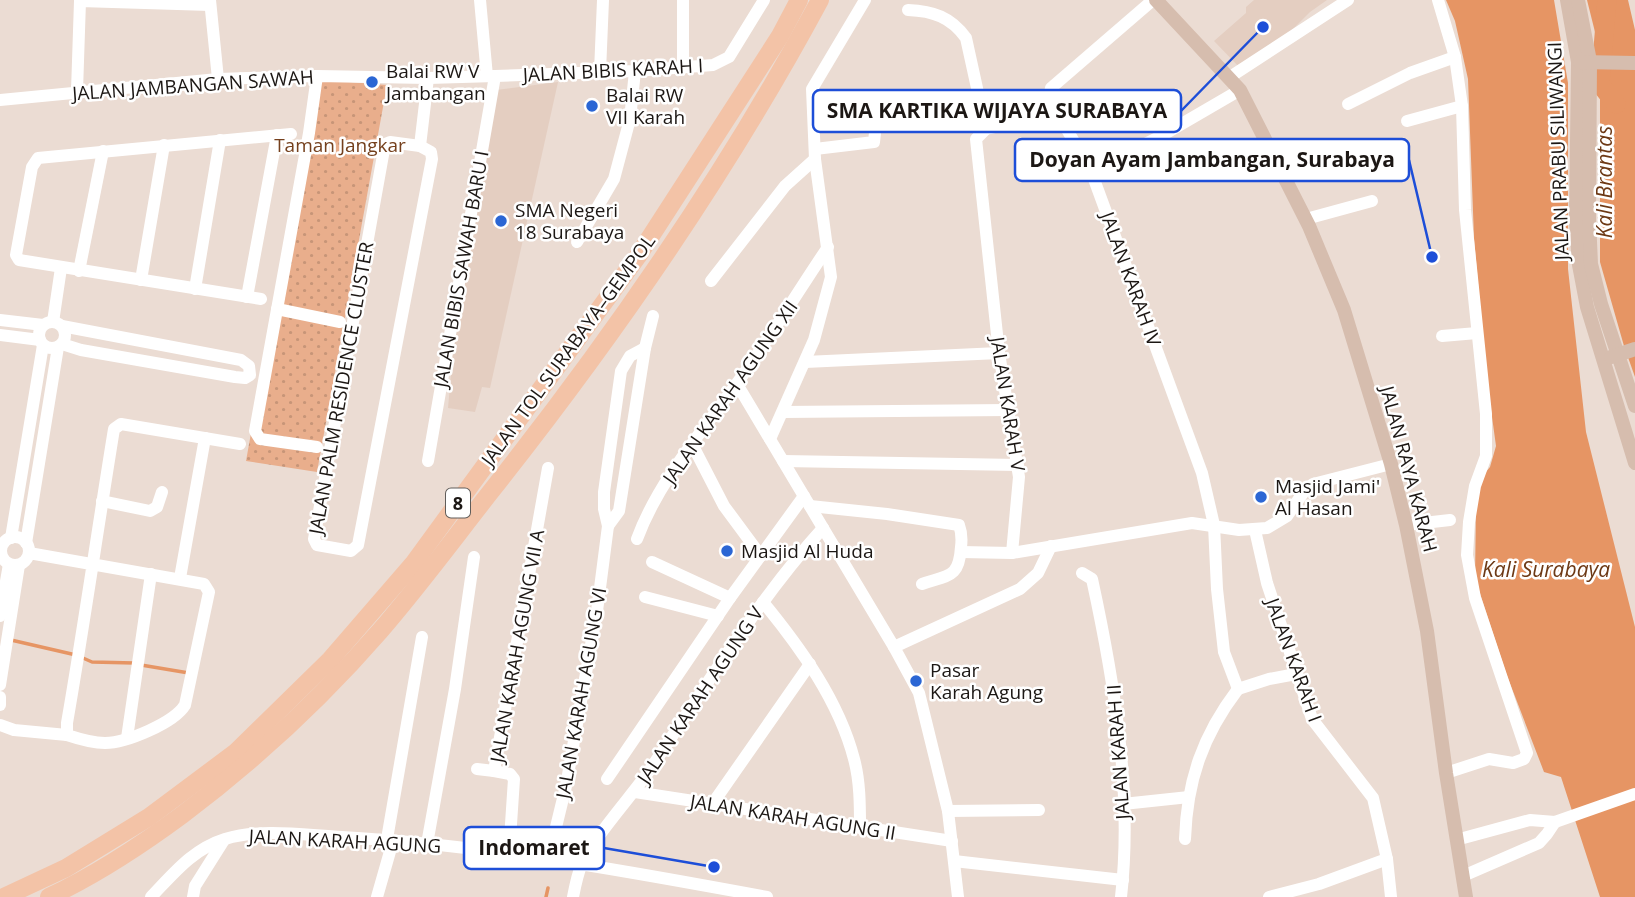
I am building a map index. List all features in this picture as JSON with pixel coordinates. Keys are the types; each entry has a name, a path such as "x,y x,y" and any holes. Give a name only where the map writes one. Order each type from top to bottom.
{"highway":[{"name":"JALAN TOL SURABAYA–GEMPOL","path":"4,897 66,868 149,817 236,752 330,660 414,564 638,256 780,36 799,0"},
{"name":"JALAN TOL SURABAYA–GEMPOL","path":"49,897 95,873 156,834 234,776 313,703 382,629 554,411 668,249 779,76 820,0"}],"main road":[{"name":"JALAN RAYA KARAH","path":"1154,0 1240,90 1306,219 1344,310 1391,464 1406,525 1427,631 1466,897"},
{"name":"JALAN PRABU SILIWANGI","path":"1567,0 1589,61"},
{"name":"JALAN PRABU SILIWANGI","path":"1578,0 1589,61 1591,264 1601,304 1635,406"},
{"path":"1589,61 1635,63"},
{"name":"JALAN PRABU SILIWANGI","path":"1619,354 1635,463"}],"street":[{"name":"JALAN BIBIS SAWAH BARU I","path":"428,461 491,76 480,0"},
{"path":"600,72 603,0"},
{"path":"683,0 683,68"},
{"name":"JALAN BIBIS KARAH I","path":"428,78 635,71 717,64 726,59 764,0"},
{"path":"770,439 814,340 830,284 828,247 815,154 812,89 864,0"},
{"name":"JALAN KARAH IV","path":"1154,0 1051,88 1050,94 1058,114 1091,171 1202,474 1214,525 1224,652 1238,689"},
{"path":"1230,77 1348,0"},
{"path":"1438,0 1455,57 1462,106 1465,210 1486,414 1487,447 1475,486 1467,555 1475,598 1527,754 1524,759 1516,762 1489,759 1446,773"},
{"path":"77,92 80,1 210,2 218,79"},
{"path":"908,10 928,11 945,18 958,27 966,38 986,129 1058,114"},
{"path":"1348,104 1417,69 1455,57"},
{"path":"577,242 614,179 630,119 635,71"},
{"path":"317,76 255,433 260,439 317,447"},
{"name":"JALAN JAMBANGAN SAWAH","path":"0,100 218,79 317,76 428,78"},
{"name":"JALAN PALM RESIDENCE CLUSTER","path":"420,146 428,78"},
{"path":"1091,171 1161,136 1240,90"},
{"path":"1407,121 1462,106"},
{"path":"711,281 785,186 815,154 873,143 876,139 877,114"},
{"name":"JALAN KARAH V","path":"986,129 978,135 976,143 999,353 1018,465 1018,507 1012,553"},
{"path":"261,299 20,261 16,257 32,167 37,158 291,134"},
{"path":"247,297 277,135"},
{"path":"195,289 220,140"},
{"name":"JALAN PALM RESIDENCE CLUSTER","path":"390,142 420,146 431,152 432,159 358,545 351,551 317,545 313,539 385,144 390,142"},
{"path":"141,280 164,145"},
{"path":"79,271 103,151"},
{"path":"1306,219 1371,201"},
{"name":"JALAN KARAH AGUNG XII","path":"637,539 649,511 692,444 737,384 828,247"},
{"path":"53,325 61,268"},
{"path":"277,310 340,322"},
{"path":"608,526 619,511 645,348 653,316"},
{"path":"0,320 53,325 241,360 249,366 250,375 245,378 235,377 60,346 47,348 42,343 0,335"},
{"path":"53,325 65,335 60,346 27,558 14,564 4,560 1,550 11,538 42,343 40,330 53,325"},
{"path":"1443,335 1477,333"},
{"path":"608,526 603,503 621,371 630,356 645,348"},
{"path":"805,362 999,353"},
{"path":"737,384 894,646 920,697 948,811 958,897"},
{"path":"783,412 1008,410"},
{"path":"67,735 114,429 121,424 240,444"},
{"path":"180,578 205,438"},
{"path":"692,444 724,506 761,556"},
{"path":"783,461 1018,465"},
{"path":"961,552 1012,553 1192,523 1255,530 1282,521 1313,484 1391,464"},
{"name":"JALAN KARAH AGUNG VII A","path":"509,854 514,779 512,775 494,771 548,468"},
{"path":"102,501 150,510 157,507 162,492"},
{"path":"807,501 960,526 962,532 959,566 954,572 922,584"},
{"name":"JALAN KARAH AGUNG V","path":"607,779 730,598 807,501"},
{"path":"1406,525 1450,520"},
{"name":"JALAN KARAH AGUNG VI","path":"548,860 573,746 597,611 608,526"},
{"name":"JALAN KARAH AGUNG V","path":"582,865 635,792 763,602 823,528"},
{"name":"JALAN KARAH I","path":"1255,530 1267,583 1314,723 1373,798 1387,859 1391,897"},
{"path":"0,724 14,730 67,735 101,743 127,738 177,716 184,705 209,592 204,583 92,565 27,548 22,539 11,538"},
{"path":"894,646 1020,589 1038,573 1051,546"},
{"path":"427,844 455,689 474,557"},
{"path":"652,562 730,598"},
{"path":"0,617 14,564"},
{"path":"0,685 10,631 14,564"},
{"name":"JALAN KARAH II","path":"1082,573 1092,579 1116,698 1125,845 1121,897"},
{"path":"127,738 150,574"},
{"path":"645,597 718,616"},
{"path":"763,602 795,641 840,720 855,760 860,794 860,828"},
{"path":"377,897 390,840 422,637"},
{"path":"713,803 810,664"},
{"path":"1185,839 1189,797 1203,745 1221,712 1238,689 1296,674"},
{"path":"0,697 0,705"},
{"path":"477,769 494,771"},
{"name":"JALAN KARAH AGUNG II","path":"635,792 952,841"},
{"path":"1456,840 1530,820 1557,821 1635,794"},
{"path":"1123,804 1189,797"},
{"path":"948,811 1039,810"},
{"path":"1463,876 1539,843 1557,821"},
{"name":"JALAN KARAH AGUNG","path":"151,897 192,855 224,840 260,833 390,840 509,854 582,865 721,893 767,897"},
{"path":"185,897 194,892 224,840"},
{"path":"1269,897 1319,884 1387,859"},
{"path":"954,861 1123,880"},
{"path":"573,897 582,865"}],"shaded area":[{"path":"1254,0 1327,0 1310,12 1276,46 1240,68 1214,41 1246,13 1246,7"},
{"name":"SMA Negeri 18 Surabaya","path":"558,82 490,388 482,387 475,412 448,408 453,352 496,90"}],"green space":[{"name":"Taman Jangkar","path":"311,79 387,85 317,472 246,461 311,99"}],"water":[{"name":"Kali Surabaya","path":"1446,0 1554,0 1568,83 1568,269 1586,432 1635,627 1635,897 1600,897 1561,777 1544,772 1506,673 1475,578 1476,507 1480,479 1490,467 1496,446 1486,373 1474,238 1468,79 1455,21"},
{"path":"1587,0 1628,0 1635,30 1635,377 1600,262 1602,60"}],"waterway":[{"name":"Kali Brantas","path":"1607,0 1600,84 1616,104"},
{"path":"11,640 76,655"},
{"path":"83,658 92,662 134,663"},
{"path":"141,665 189,673"},
{"path":"546,897 548,888"}],"place":[{"name":"SMA KARTIKA WIJAYA SURABAYA","path":"1263,27"},
{"name":"Balai RW V Jambangan","path":"372,82"},
{"name":"Balai RW VII Karah","path":"592,106"},
{"name":"SMA Negeri 18 Surabaya","path":"501,221"},
{"name":"Doyan Ayam Jambangan, Surabaya","path":"1432,257"},
{"name":"Masjid Jami' Al Hasan","path":"1261,497"},
{"name":"Masjid Al Huda","path":"727,551"},
{"name":"Pasar Karah Agung","path":"916,681"},
{"name":"Indomaret","path":"714,867"}]}
